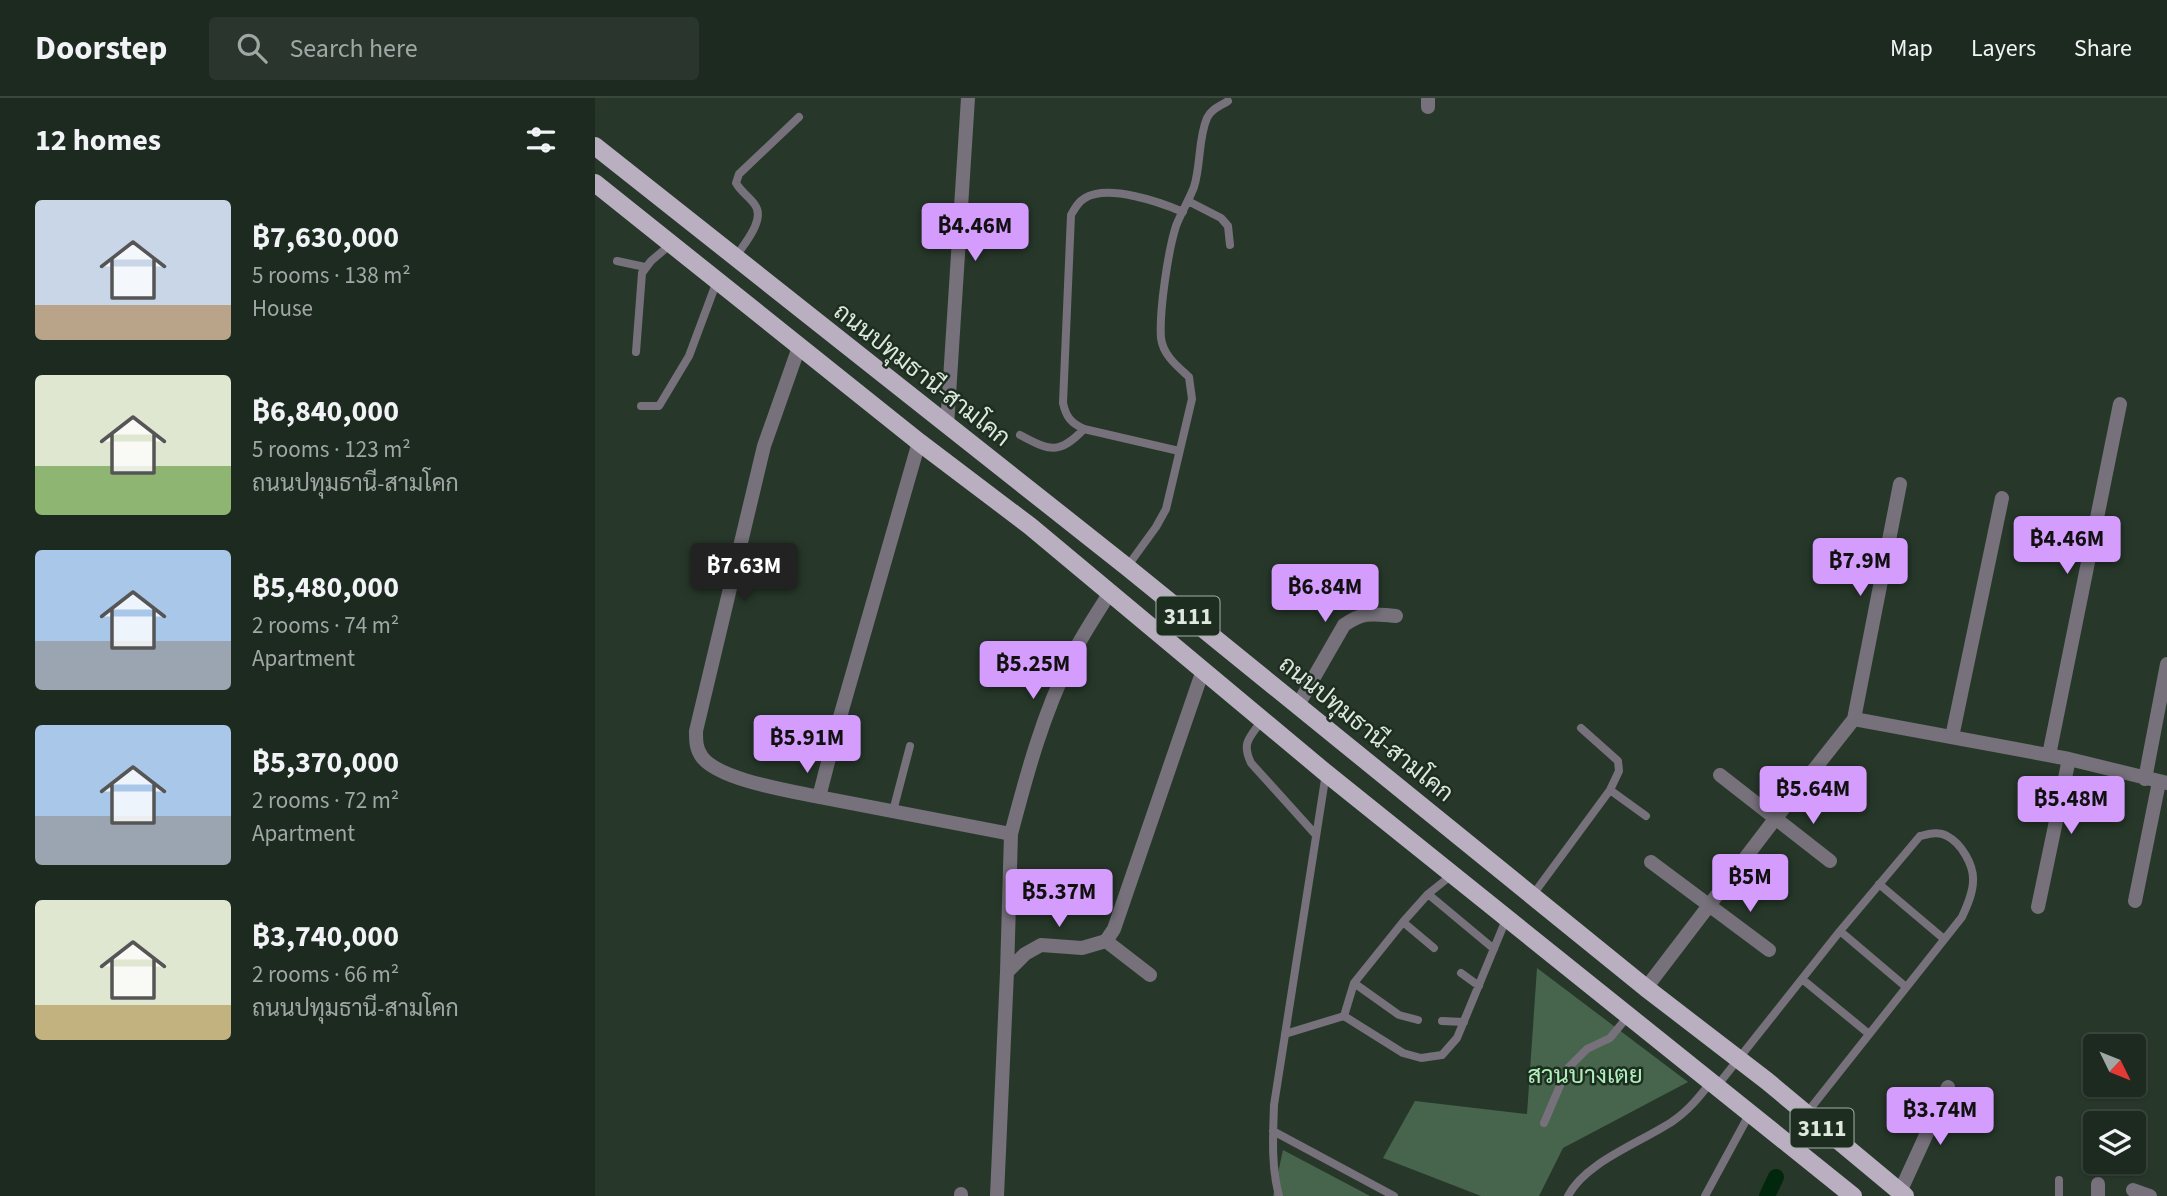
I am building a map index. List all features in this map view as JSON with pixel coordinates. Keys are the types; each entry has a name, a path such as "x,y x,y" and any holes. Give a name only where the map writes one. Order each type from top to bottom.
{"main road":[{"name":"ถนนปทุมธานี-สามโคก","path":"595,146 1127,567 1903,1194"},
{"name":"3111","path":"595,184 919,442 1030,526 1326,773 1853,1196"}],"street":[{"path":"947,426 968,98"},
{"path":"799,347 764,446 696,731 696,746 703,759 719,771 753,782 1011,834"},
{"path":"2049,755 2120,404"},
{"path":"819,797 919,442"},
{"path":"1646,988 1854,719 1900,484"},
{"path":"1952,737 2002,498"},
{"path":"997,1196 1011,834 1031,756 1053,697 1071,657 1110,592"},
{"path":"1298,705 1344,625 1356,616 1367,613 1397,616"},
{"path":"2135,901 2157,781 2167,664"},
{"path":"1007,972 1025,954 1041,945 1083,948 1106,941 1114,929 1203,670"},
{"path":"1854,719 2069,759 2157,781"},
{"path":"2038,906 2069,759"},
{"path":"1720,775 1829,861"},
{"path":"1651,862 1769,950"},
{"path":"1106,941 1150,975"},
{"path":"1903,1194 1948,1087"},
{"path":"2133,1190 2150,1196"}],"lane":[{"path":"1127,567 1156,527 1165,509 1192,399 1189,377 1174,364 1161,341 1161,310 1173,237 1194,186 1208,115 1228,101"},
{"path":"735,258 759,214 757,207 736,183 739,174 799,117"},
{"path":"1179,451 1084,429 1072,423 1065,414 1063,403 1071,215 1079,202 1087,196 1103,193 1147,199 1183,212"},
{"path":"1188,201 1220,218 1228,226 1230,245"},
{"path":"636,352 641,281 645,267 671,244"},
{"path":"617,261 645,267"},
{"path":"641,406 659,406 689,356 717,281"},
{"path":"1020,435 1039,445 1063,447 1084,429"},
{"path":"1262,720 1246,743 1246,752 1251,763 1317,835"},
{"path":"1532,896 1610,790 1619,771 1618,761 1581,728"},
{"path":"893,811 910,746"},
{"path":"1279,1196 1274,1177 1274,1105 1326,773"},
{"path":"1610,790 1646,816"},
{"path":"1568,1196 1573,1185 1588,1171 1688,1109 1738,1059 1920,836 1934,832 1948,836 1970,860 1973,880 1962,917 1806,1114"},
{"path":"1344,1016 1355,983 1428,894 1453,874"},
{"path":"1879,884 1944,939"},
{"path":"1428,894 1494,949"},
{"path":"1285,1034 1344,1016 1403,1053 1421,1058 1442,1055 1457,1038 1507,917"},
{"path":"1403,922 1434,948"},
{"path":"1840,931 1906,987"},
{"path":"1461,973 1479,986"},
{"path":"1802,979 1869,1034"},
{"path":"1355,983 1399,1015 1419,1020"},
{"path":"1544,1123 1567,1069 1587,1049 1610,1038 1629,1015"},
{"path":"1442,1021 1464,1022"},
{"path":"1705,1196 1750,1113"},
{"path":"1273,1131 1394,1196"},
{"path":"2059,1180 2059,1196"}],"green space":[{"name":"สวนบางเตย","path":"1537,968 1688,1082 1563,1148 1539,1196 1481,1196 1383,1158 1415,1101 1527,1114"},
{"path":"1283,1150 1370,1196 1273,1196"}],"waterway":[{"path":"1767,1196 1776,1177"}]}
